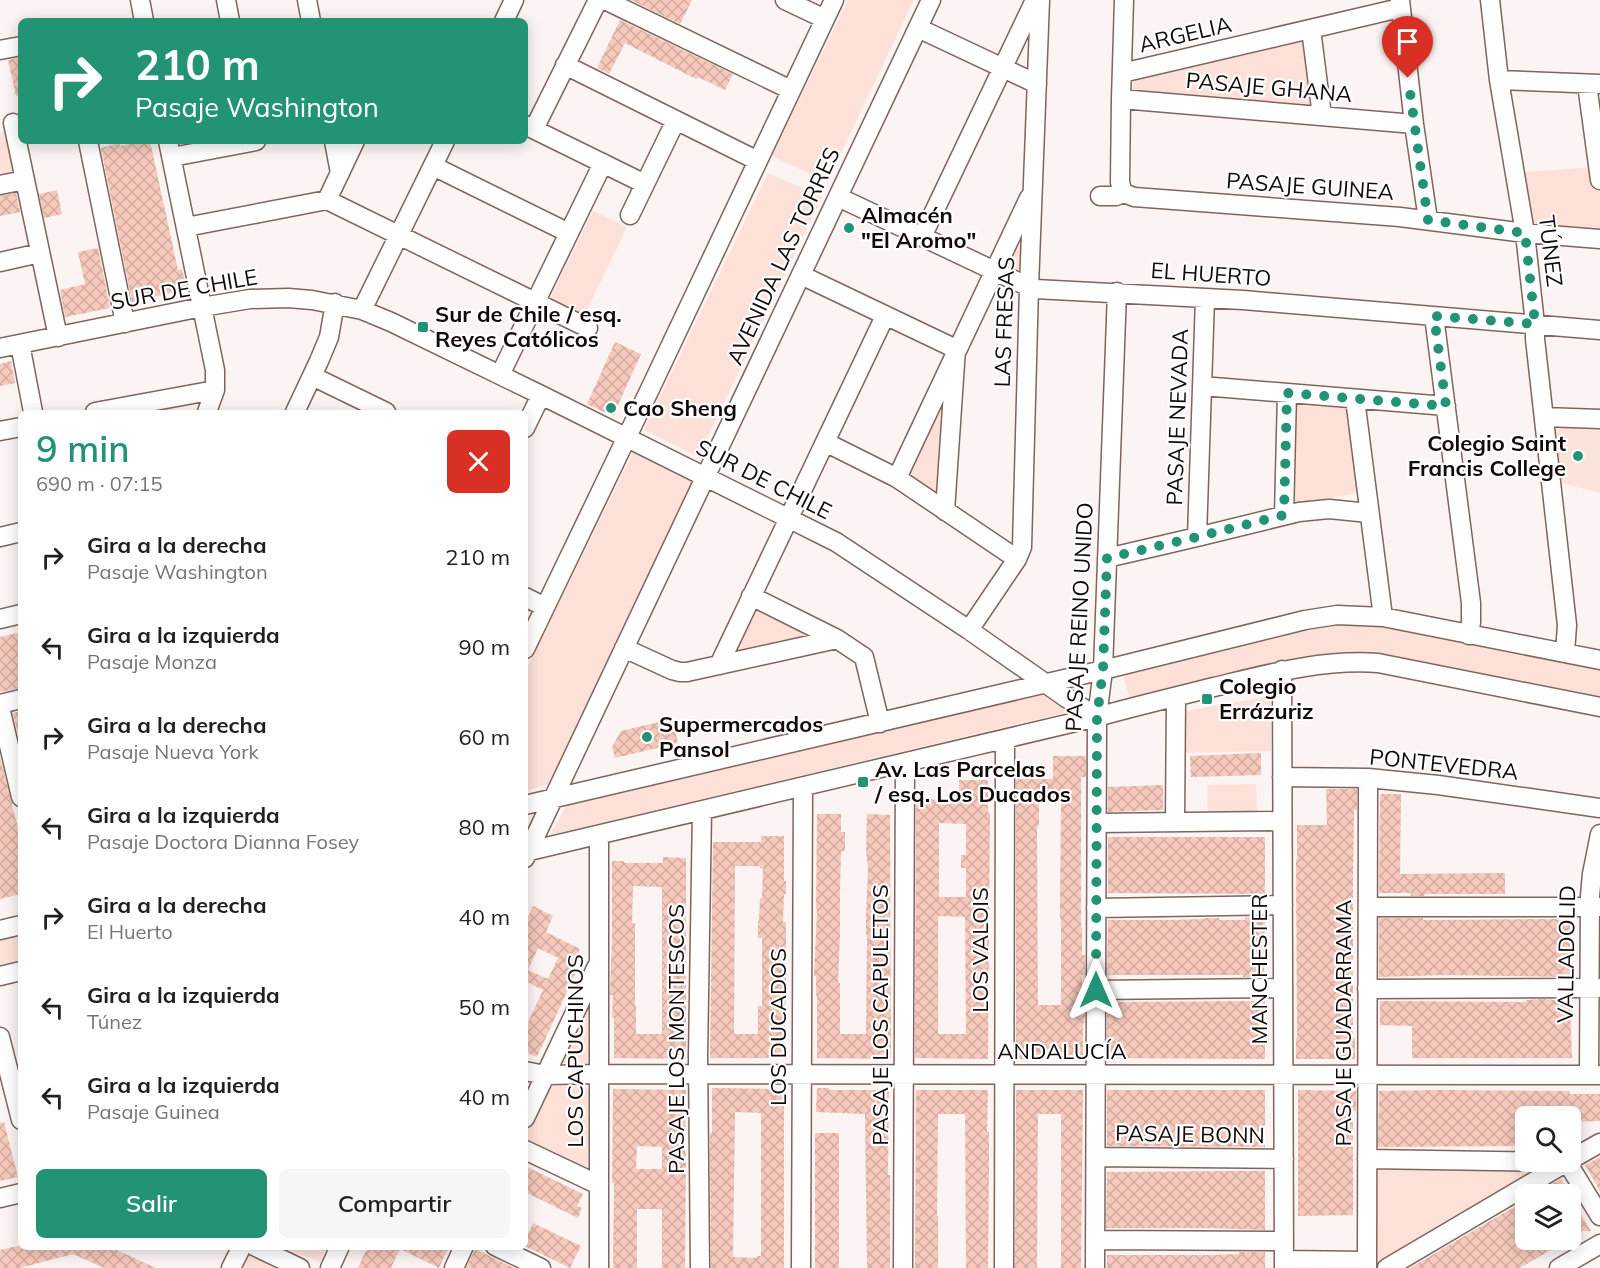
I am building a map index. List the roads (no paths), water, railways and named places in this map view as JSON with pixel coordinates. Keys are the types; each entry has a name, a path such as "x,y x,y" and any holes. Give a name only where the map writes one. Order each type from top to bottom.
{"street":[{"path":"140,0 143,18"},
{"path":"226,0 229,18"},
{"path":"307,0 310,18"},
{"path":"505,18 514,0"},
{"path":"598,0 565,65 529,127 645,184"},
{"path":"605,0 791,90"},
{"path":"785,0 825,19"},
{"path":"528,643 834,0"},
{"name":"AVENIDA LAS TORRES","path":"528,850 931,0"},
{"path":"922,237 1035,0"},
{"name":"LAS FRESAS","path":"969,630 1017,559 1022,547 1040,0"},
{"path":"1124,0 1120,182 1124,193"},
{"name":"TÚNEZ","path":"1490,0 1499,80 1525,233 1567,625 1565,653"},
{"path":"1400,4 1428,220"},
{"name":"ARGELIA","path":"1122,73 1311,29 1400,4"},
{"path":"918,28 1037,84"},
{"path":"1311,29 1322,116"},
{"path":"0,50 18,47"},
{"path":"565,65 758,161"},
{"path":"1499,80 1593,84 1600,180"},
{"name":"PASAJE GHANA","path":"1121,99 1414,124"},
{"path":"630,214 676,120"},
{"path":"11,124 58,337"},
{"path":"89,144 125,323"},
{"path":"212,410 215,370 170,149 222,144"},
{"path":"335,144 340,173"},
{"path":"327,200 354,144"},
{"path":"362,310 444,144"},
{"path":"500,375 603,163"},
{"path":"433,166 569,233"},
{"path":"0,185 25,180"},
{"path":"897,478 1033,191"},
{"name":"PASAJE GUINEA","path":"1100,196 1116,196 1124,193 1130,197 1428,220 1525,233 1600,239"},
{"name":"EL HUERTO","path":"838,197 1029,287 1043,290 1205,298 1600,330"},
{"path":"186,227 327,200 588,328"},
{"path":"0,262 40,253"},
{"path":"801,275 956,350"},
{"name":"PASAJE REINO UNIDO","path":"1095,1268 1097,717 1103,670 1117,292"},
{"name":"SUR DE CHILE","path":"0,348 202,307 265,298 312,300 362,310 391,322 813,529 857,555 1097,717"},
{"name":"PASAJE NEVADA","path":"1197,537 1205,298"},
{"path":"296,410 328,337 335,303"},
{"path":"719,665 885,316"},
{"path":"1434,316 1470,603 1469,635"},
{"path":"20,344 33,410"},
{"path":"945,511 956,350"},
{"path":"312,376 382,410"},
{"path":"1202,386 1446,406"},
{"path":"119,410 215,390"},
{"path":"1284,515 1287,393"},
{"path":"528,422 541,395"},
{"path":"1355,399 1383,617"},
{"path":"1544,417 1600,419"},
{"path":"0,431 18,428"},
{"path":"825,442 897,478 1017,559"},
{"path":"1107,558 1299,512 1329,509 1369,513"},
{"path":"0,537 18,533"},
{"path":"752,596 837,639 864,657 880,723"},
{"path":"528,598 545,607"},
{"path":"0,619 18,615"},
{"path":"528,804 1045,684 1305,620 1337,615 1383,617 1600,660"},
{"path":"624,648 680,672 687,672 837,639"},
{"path":"528,853 1097,717 1282,670 1328,663 1355,661 1378,663 1600,707"},
{"name":"MANCHESTER","path":"1282,670 1284,1264"},
{"path":"1175,822 1176,697"},
{"path":"18,700 0,706 18,783"},
{"name":"LOS VALOIS","path":"1004,1268 1005,739"},
{"name":"PASAJE LOS CAPULETOS","path":"903,1268 905,763"},
{"name":"PONTEVEDRA","path":"1282,777 1368,778 1438,785 1600,808"},
{"name":"PASAJE GUADARRAMA","path":"1367,1265 1368,778"},
{"name":"LOS DUCADOS","path":"801,1268 803,787"},
{"name":"PASAJE LOS MONTESCOS","path":"700,1268 699,1074 702,810"},
{"path":"1097,823 1282,821"},
{"name":"VALLADOLID","path":"1594,1075 1595,907 1592,874 1600,834"},
{"name":"LOS CAPUCHINOS","path":"599,835 599,1268"},
{"path":"1096,908 1283,905"},
{"path":"1368,907 1595,907"},
{"path":"0,930 18,926"},
{"path":"528,1112 599,962"},
{"path":"0,976 18,972"},
{"path":"1096,990 1283,988"},
{"path":"1367,989 1595,988"},
{"path":"0,1037 18,1110"},
{"name":"ANDALUCÍA","path":"528,1072 545,1075 1594,1075"},
{"path":"1581,1154 1600,1143"},
{"path":"528,1151 599,1185"},
{"name":"PASAJE BONN","path":"1096,1157 1284,1159"},
{"path":"1367,1159 1515,1160"},
{"path":"1387,1268 1550,1172"},
{"path":"1575,1172 1600,1216"},
{"path":"0,1198 18,1194"},
{"path":"1095,1240 1284,1241"},
{"path":"1559,1268 1600,1244"},
{"path":"231,1268 240,1250"},
{"path":"262,1250 300,1268"},
{"path":"330,1268 338,1250"},
{"path":"454,1268 462,1250"},
{"path":"503,1250 541,1268"},
{"path":"1284,1264 1367,1265"}],"place":[{"name":"Almacén \"El Aromo\"","path":"849,228"},
{"name":"Sur de Chile / esq. Reyes Católicos","path":"423,327"},
{"name":"Cao Sheng","path":"611,408"},
{"name":"Colegio Saint Francis College","path":"1578,456"},
{"name":"Colegio Errázuriz","path":"1207,699"},
{"name":"Supermercados Pansol","path":"647,737"},
{"name":"Av. Las Parcelas / esq. Los Ducados","path":"863,782"}]}
